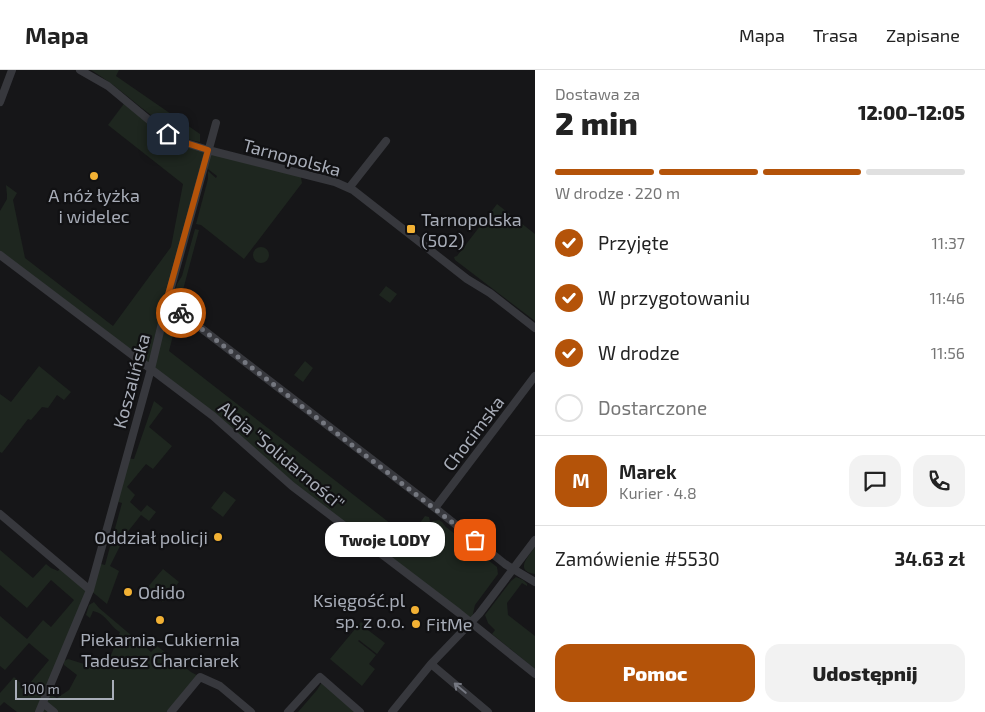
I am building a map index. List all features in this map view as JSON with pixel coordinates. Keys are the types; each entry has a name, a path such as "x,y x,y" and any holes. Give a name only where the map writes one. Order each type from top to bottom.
{"street":[{"path":"0,102 12,70"},
{"name":"Tarnopolska","path":"80,70 108,86 168,134 183,142 349,188 462,275 490,293 535,328"},
{"name":"Koszalińska","path":"39,712 90,590 151,369 166,302 216,123"},
{"path":"349,188 386,140"},
{"name":"Aleja \"Solidarności\"","path":"0,256 213,416 292,486 471,622 535,674"},
{"path":"166,302 512,568 535,582"},
{"name":"Chocimska","path":"435,508 535,376"},
{"path":"0,514 90,590"},
{"path":"392,712 431,664 479,614 535,540"},
{"path":"431,664 488,712"},
{"path":"171,712 200,677 220,686 251,712"},
{"path":"288,712 320,677 360,712"},
{"path":"43,703 54,712"}],"shaded area":[{"path":"91,70 119,70 116,76 200,134 200,142 185,138 172,131"},
{"path":"126,101 181,141 300,173 302,183 244,259 201,225 196,224 208,179 208,171 216,178 217,176 208,169 208,153 168,306 179,312 169,351 409,538 425,516 429,517 430,521 414,541 416,543 433,521 439,520 497,567 498,574 475,605 471,622 292,486 151,369 0,258 0,211 7,199 6,185 17,193 13,200 25,258 113,326 171,247 183,184 108,125"},
{"path":"497,204 535,234 535,321 455,260 454,257 457,256"},
{"path":"195,229 199,230 179,305 175,302 174,296 177,284 182,276"},
{"path":"258,247 264,247 269,252 267,261 258,263 253,258 253,252"},
{"path":"386,286 397,294 390,303 379,295"},
{"path":"305,361 313,368 303,382 294,375"},
{"path":"39,366 71,392 64,400 57,395 48,408 42,407 31,420 28,419 2,453 0,452 0,394 11,402"},
{"path":"154,401 163,408 149,427 172,446 153,469 146,464 127,487 135,495 130,502 141,512 147,505 156,512 149,521 141,515 126,534 110,566 119,571 107,604 90,590 47,693 57,698 69,690 77,675 64,665 64,661 68,659 97,668 101,664 108,663 120,632 98,613 93,611 90,618 86,615 89,605 94,602 151,652 157,646 200,677 171,712 17,712 4,702 0,706 0,693 14,677 26,688 49,660 29,643 5,670 0,666 0,616 27,639 43,620 51,627 74,600 51,580 27,608 0,585 0,550 33,578 46,564 58,571 62,566 90,589 97,563 105,565 122,503 115,501 126,458 134,459"},
{"path":"224,491 236,500 223,517 211,508"},
{"path":"535,547 535,574 525,570 524,563"},
{"path":"163,569 179,582 163,602 147,588"},
{"path":"516,577 523,580 527,586 522,583 507,603 508,615 535,636 535,669 492,634 495,630 488,623 485,615"},
{"path":"361,622 364,627 385,643 377,654 358,641 376,655 369,664 375,669 362,686 330,659"},
{"path":"322,682 357,712 298,712"}],"way so far":[{"path":"181,313 475,540"}],"place":[{"name":"A nóż łyżka i widelec","path":"94,176"},
{"name":"Tarnopolska (502)","path":"411,229"},
{"name":"Oddział policji","path":"218,537"},
{"name":"Twoje LODY","path":"475,540"},
{"name":"Odido","path":"128,592"},
{"name":"Księgość.pl sp. z o.o.","path":"415,610"},
{"name":"Piekarnia-Cukiernia Tadeusz Charciarek","path":"160,620"},
{"name":"FitMe","path":"416,624"}],"route":[{"path":"168,134 195,147 208,150 166,302 181,313"}]}
